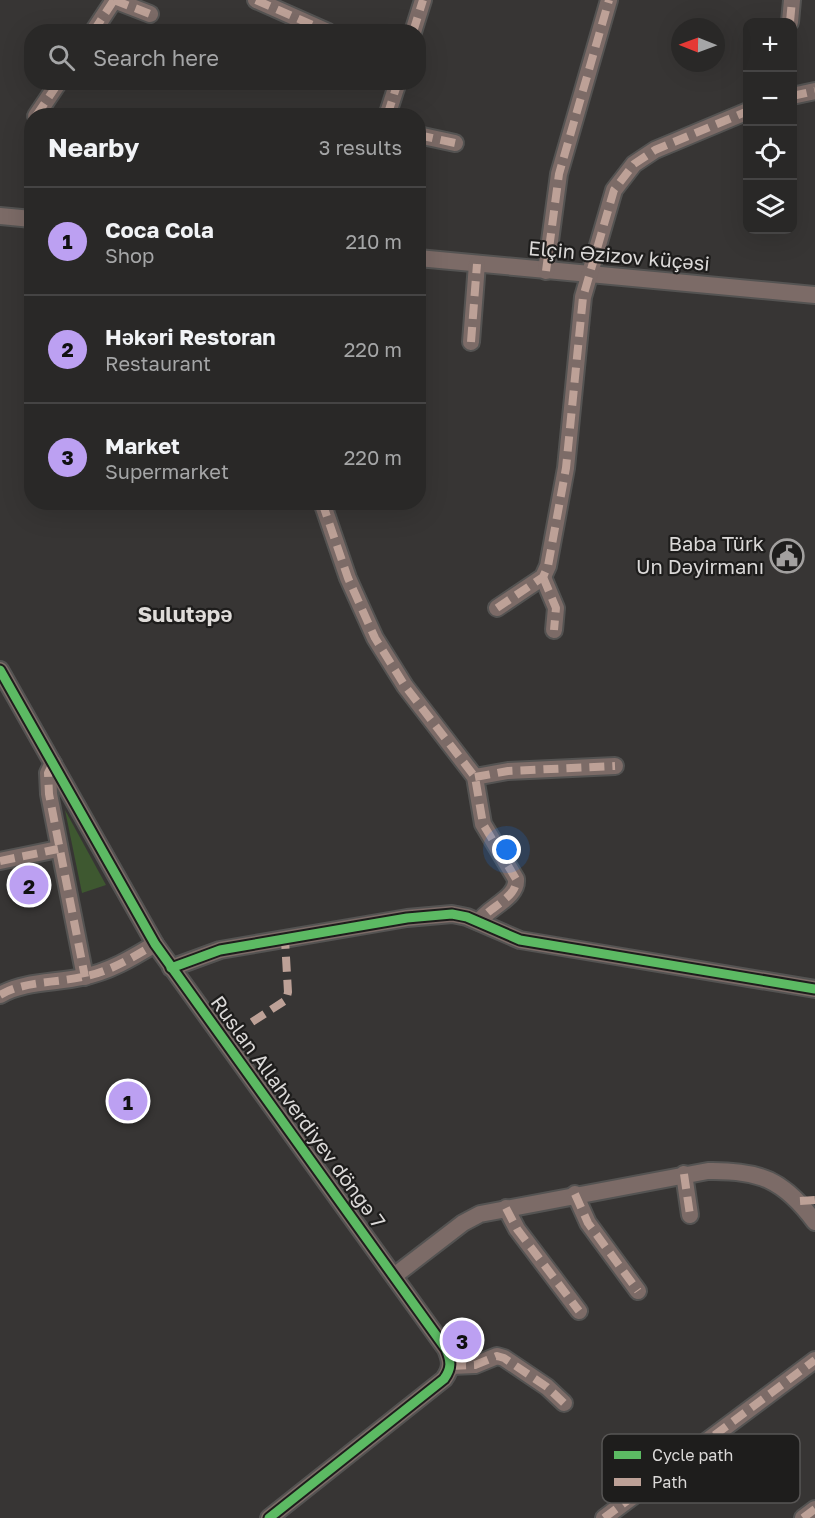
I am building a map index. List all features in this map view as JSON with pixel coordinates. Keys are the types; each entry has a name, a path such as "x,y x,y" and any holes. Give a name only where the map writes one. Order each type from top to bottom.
{"street":[{"path":"98,24 114,0 150,14"},
{"path":"256,0 310,24"},
{"path":"416,24 423,0"},
{"path":"546,271 559,174 609,0"},
{"path":"790,18 792,0"},
{"path":"41,108 53,90"},
{"path":"390,108 395,90"},
{"path":"797,94 815,91"},
{"path":"497,608 543,577 548,566 566,468 588,274 614,190 634,164 655,150 743,113"},
{"path":"426,137 455,143"},
{"path":"0,216 24,218"},
{"name":"Elçin Əzizov küçəsi","path":"426,259 815,295"},
{"path":"471,342 477,264"},
{"path":"325,510 348,578 387,662 475,777 483,824 516,879 517,886 512,894 492,907 479,922"},
{"path":"543,577 556,609 554,630"},
{"name":"Ruslan Allahverdiyev döngə 7","path":"0,670 155,944 446,1349 451,1366"},
{"path":"52,763 48,784 58,849 85,977"},
{"path":"475,777 508,771 615,766"},
{"path":"0,861 58,849"},
{"path":"171,968 220,950 407,918 452,914 479,922 519,940 815,989"},
{"path":"0,995 14,987 85,977 112,969 155,944"},
{"path":"394,1276 463,1223 480,1214 684,1174 735,1170 757,1174 808,1200 815,1222"},
{"path":"684,1174 690,1215"},
{"path":"575,1194 588,1223 638,1291"},
{"path":"506,1208 517,1228 579,1311"},
{"path":"269,1518 444,1379 451,1366 475,1365 497,1356 504,1358 547,1387 564,1403"},
{"path":"716,1434 815,1360"},
{"path":"604,1518 624,1503"},
{"path":"803,1518 815,1509"}],"green space":[{"path":"65,810 106,885 82,893"}],"marked path":[{"path":"114,0 150,14"},
{"path":"98,24 114,0"},
{"path":"256,0 310,24"},
{"path":"416,24 423,0"},
{"path":"546,271 559,174 609,0"},
{"path":"790,18 792,0"},
{"path":"41,108 54,90"},
{"path":"390,108 395,90"},
{"path":"797,95 815,91"},
{"path":"497,608 543,577 548,566 566,468 583,297 614,190 634,164 655,150 743,113"},
{"path":"426,137 455,143"},
{"path":"471,342 477,264"},
{"path":"325,510 348,578 375,638 405,686 475,777 483,824 516,879 515,886 508,897 479,922"},
{"path":"543,577 556,608 554,630"},
{"path":"53,763 48,773 49,794 85,977"},
{"path":"475,777 508,771 615,766"},
{"path":"0,861 58,849"},
{"path":"252,1022 286,1000 288,992 285,940"},
{"path":"0,995 19,987 102,972 155,944"},
{"path":"684,1174 690,1215"},
{"path":"575,1194 588,1223 638,1291"},
{"path":"800,1201 815,1200"},
{"path":"506,1208 517,1229 579,1311"},
{"path":"451,1366 475,1365 497,1356 504,1358 547,1387 564,1403"},
{"path":"716,1434 815,1360"},
{"path":"604,1518 624,1503"},
{"path":"803,1518 815,1509"}],"cycle path":[{"path":"0,670 155,944 446,1349 449,1357 450,1364 444,1379 269,1518"},
{"path":"171,968 220,950 407,918 452,914 467,917 520,940 815,989"}],"place":[{"name":"Baba Türk Un Dəyirmanı","path":"787,556"},
{"name":"Həkəri Restoran","path":"29,885"},
{"name":"Coca Cola","path":"128,1101"},
{"name":"Market","path":"462,1340"}],"district":[{"name":"Sulutəpə","path":"185,614"}]}
